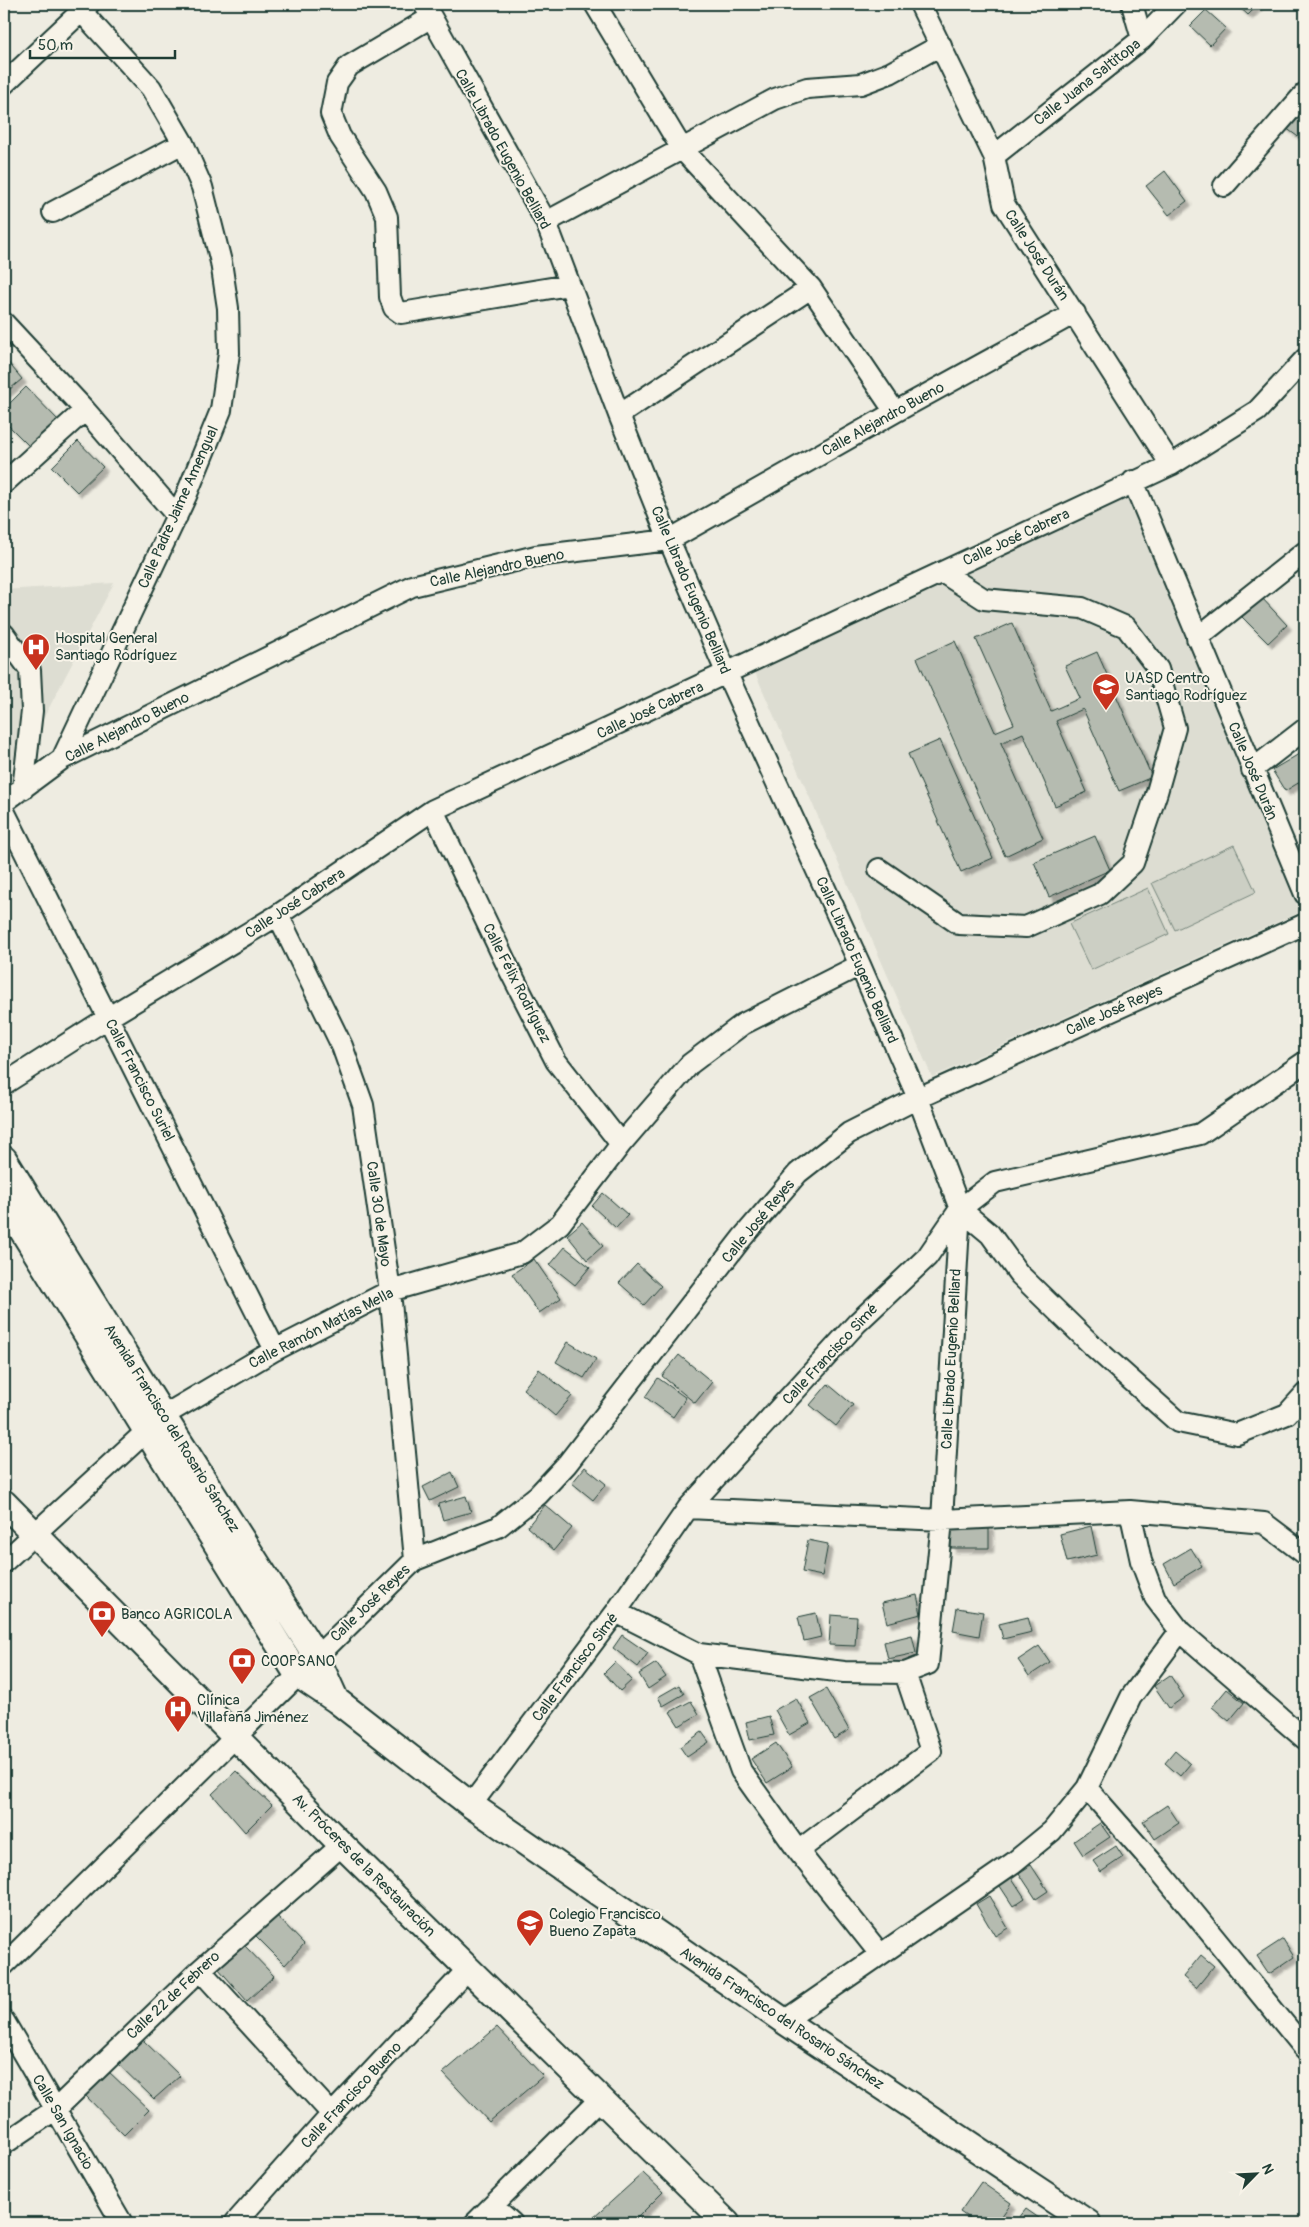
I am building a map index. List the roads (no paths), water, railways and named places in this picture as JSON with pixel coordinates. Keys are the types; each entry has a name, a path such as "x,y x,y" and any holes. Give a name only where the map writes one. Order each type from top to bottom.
{"main road":[{"name":"Avenida Francisco del Rosario Sánchez","path":"4,1159 297,1674 336,1700 471,1805 784,2021 1088,2223"},
{"name":"Avenida Francisco del Rosario Sánchez","path":"4,1202 154,1424 316,1656 336,1700"},
{"name":"Av. Próceres de la Restauración","path":"4,1503 342,1844 727,2223"}],"street":[{"path":"595,4 682,149 812,288 895,412"},
{"name":"Calle José Durán","path":"920,4 994,156 1004,204 1171,465"},
{"path":"1132,4 1142,39"},
{"name":"Calle Juana Saltitopa","path":"994,156 1142,39 1176,4"},
{"path":"4,84 85,7"},
{"name":"Calle Padre Jaime Amengual","path":"62,759 177,516 221,410 229,353 228,308 221,262 202,187 183,143 151,88 85,7"},
{"path":"427,11 349,66 337,83 331,114 340,136 376,191 386,217 390,297 394,308 401,313 569,284"},
{"name":"Calle Librado Eugenio Belliard","path":"427,11 546,222 619,415 669,540 727,674 860,965 918,1098 960,1209 942,1520 928,1664 905,1673 844,1672 699,1654 616,1612"},
{"path":"546,222 775,99 807,88 861,84 890,73 941,45"},
{"path":"1224,186 1305,93"},
{"path":"53,212 183,143"},
{"path":"619,415 812,288"},
{"name":"Calle Alejandro Bueno","path":"4,802 62,759 412,586 536,556 669,540 1075,313"},
{"path":"4,323 85,410 177,516"},
{"name":"Calle José Cabrera","path":"4,1084 109,1017 278,915 433,810 1171,465 1257,410 1305,360"},
{"path":"4,482 85,410"},
{"name":"Calle José Durán","path":"1133,482 1305,894"},
{"path":"1197,638 1305,552"},
{"path":"879,869 959,924 1026,927 1100,894 1133,862 1176,728 1158,669 1126,627 1082,608 984,599 942,572"},
{"path":"4,634 30,670 32,711 23,789"},
{"path":"1252,770 1305,729"},
{"name":"Calle Félix Rodríguez","path":"433,810 508,967 556,1061 621,1144"},
{"name":"Calle Francisco Suriel","path":"4,811 275,1350"},
{"name":"Calle 30 de Mayo","path":"278,915 342,1046 363,1105 390,1291 415,1560"},
{"name":"Calle José Reyes","path":"4,1965 237,1736 297,1674 415,1560 498,1527 538,1495 567,1464 742,1238 798,1173 849,1133 918,1098 1305,924"},
{"name":"Calle Ramón Matías Mella","path":"4,1562 154,1424 275,1350 390,1291 522,1253 560,1224 621,1144 690,1064 743,1024 860,965"},
{"name":"Calle Francisco Simé","path":"471,1805 616,1612 688,1508 857,1323 927,1257 960,1209 995,1182 1200,1134 1305,1062"},
{"path":"960,1209 990,1234 1019,1274 1094,1347 1178,1422 1237,1434 1287,1414 1305,1394"},
{"path":"688,1508 942,1520 1130,1511 1264,1523 1305,1554"},
{"path":"1130,1511 1142,1562 1156,1598 1180,1631 1305,1740"},
{"path":"784,2021 1013,1863 1052,1831 1087,1788 1131,1697 1180,1631"},
{"path":"699,1654 741,1770 798,1851 880,1954"},
{"path":"798,1851 931,1751 905,1673"},
{"path":"1087,1788 1159,1870 1305,2049"},
{"name":"Calle 22 de Febrero","path":"4,2144 56,2109 200,1970 342,1844"},
{"name":"Calle Francisco Bueno","path":"235,2223 332,2114 469,1968"},
{"path":"200,1970 332,2114"},
{"name":"Calle San Ignacio","path":"4,2021 122,2223"},
{"path":"475,2223 601,2098"},
{"path":"493,2206 512,2223"}],"place":[{"name":"Hospital General Santiago Rodríguez","path":"36,671"},
{"name":"UASD Centro Santiago Rodríguez","path":"1106,711"},
{"name":"Banco AGRICOLA","path":"102,1638"},
{"name":"COOPSANO","path":"242,1685"},
{"name":"Clínica Villafaña Jiménez","path":"178,1733"},
{"name":"Colegio Francisco Bueno Zapata","path":"530,1947"}]}
